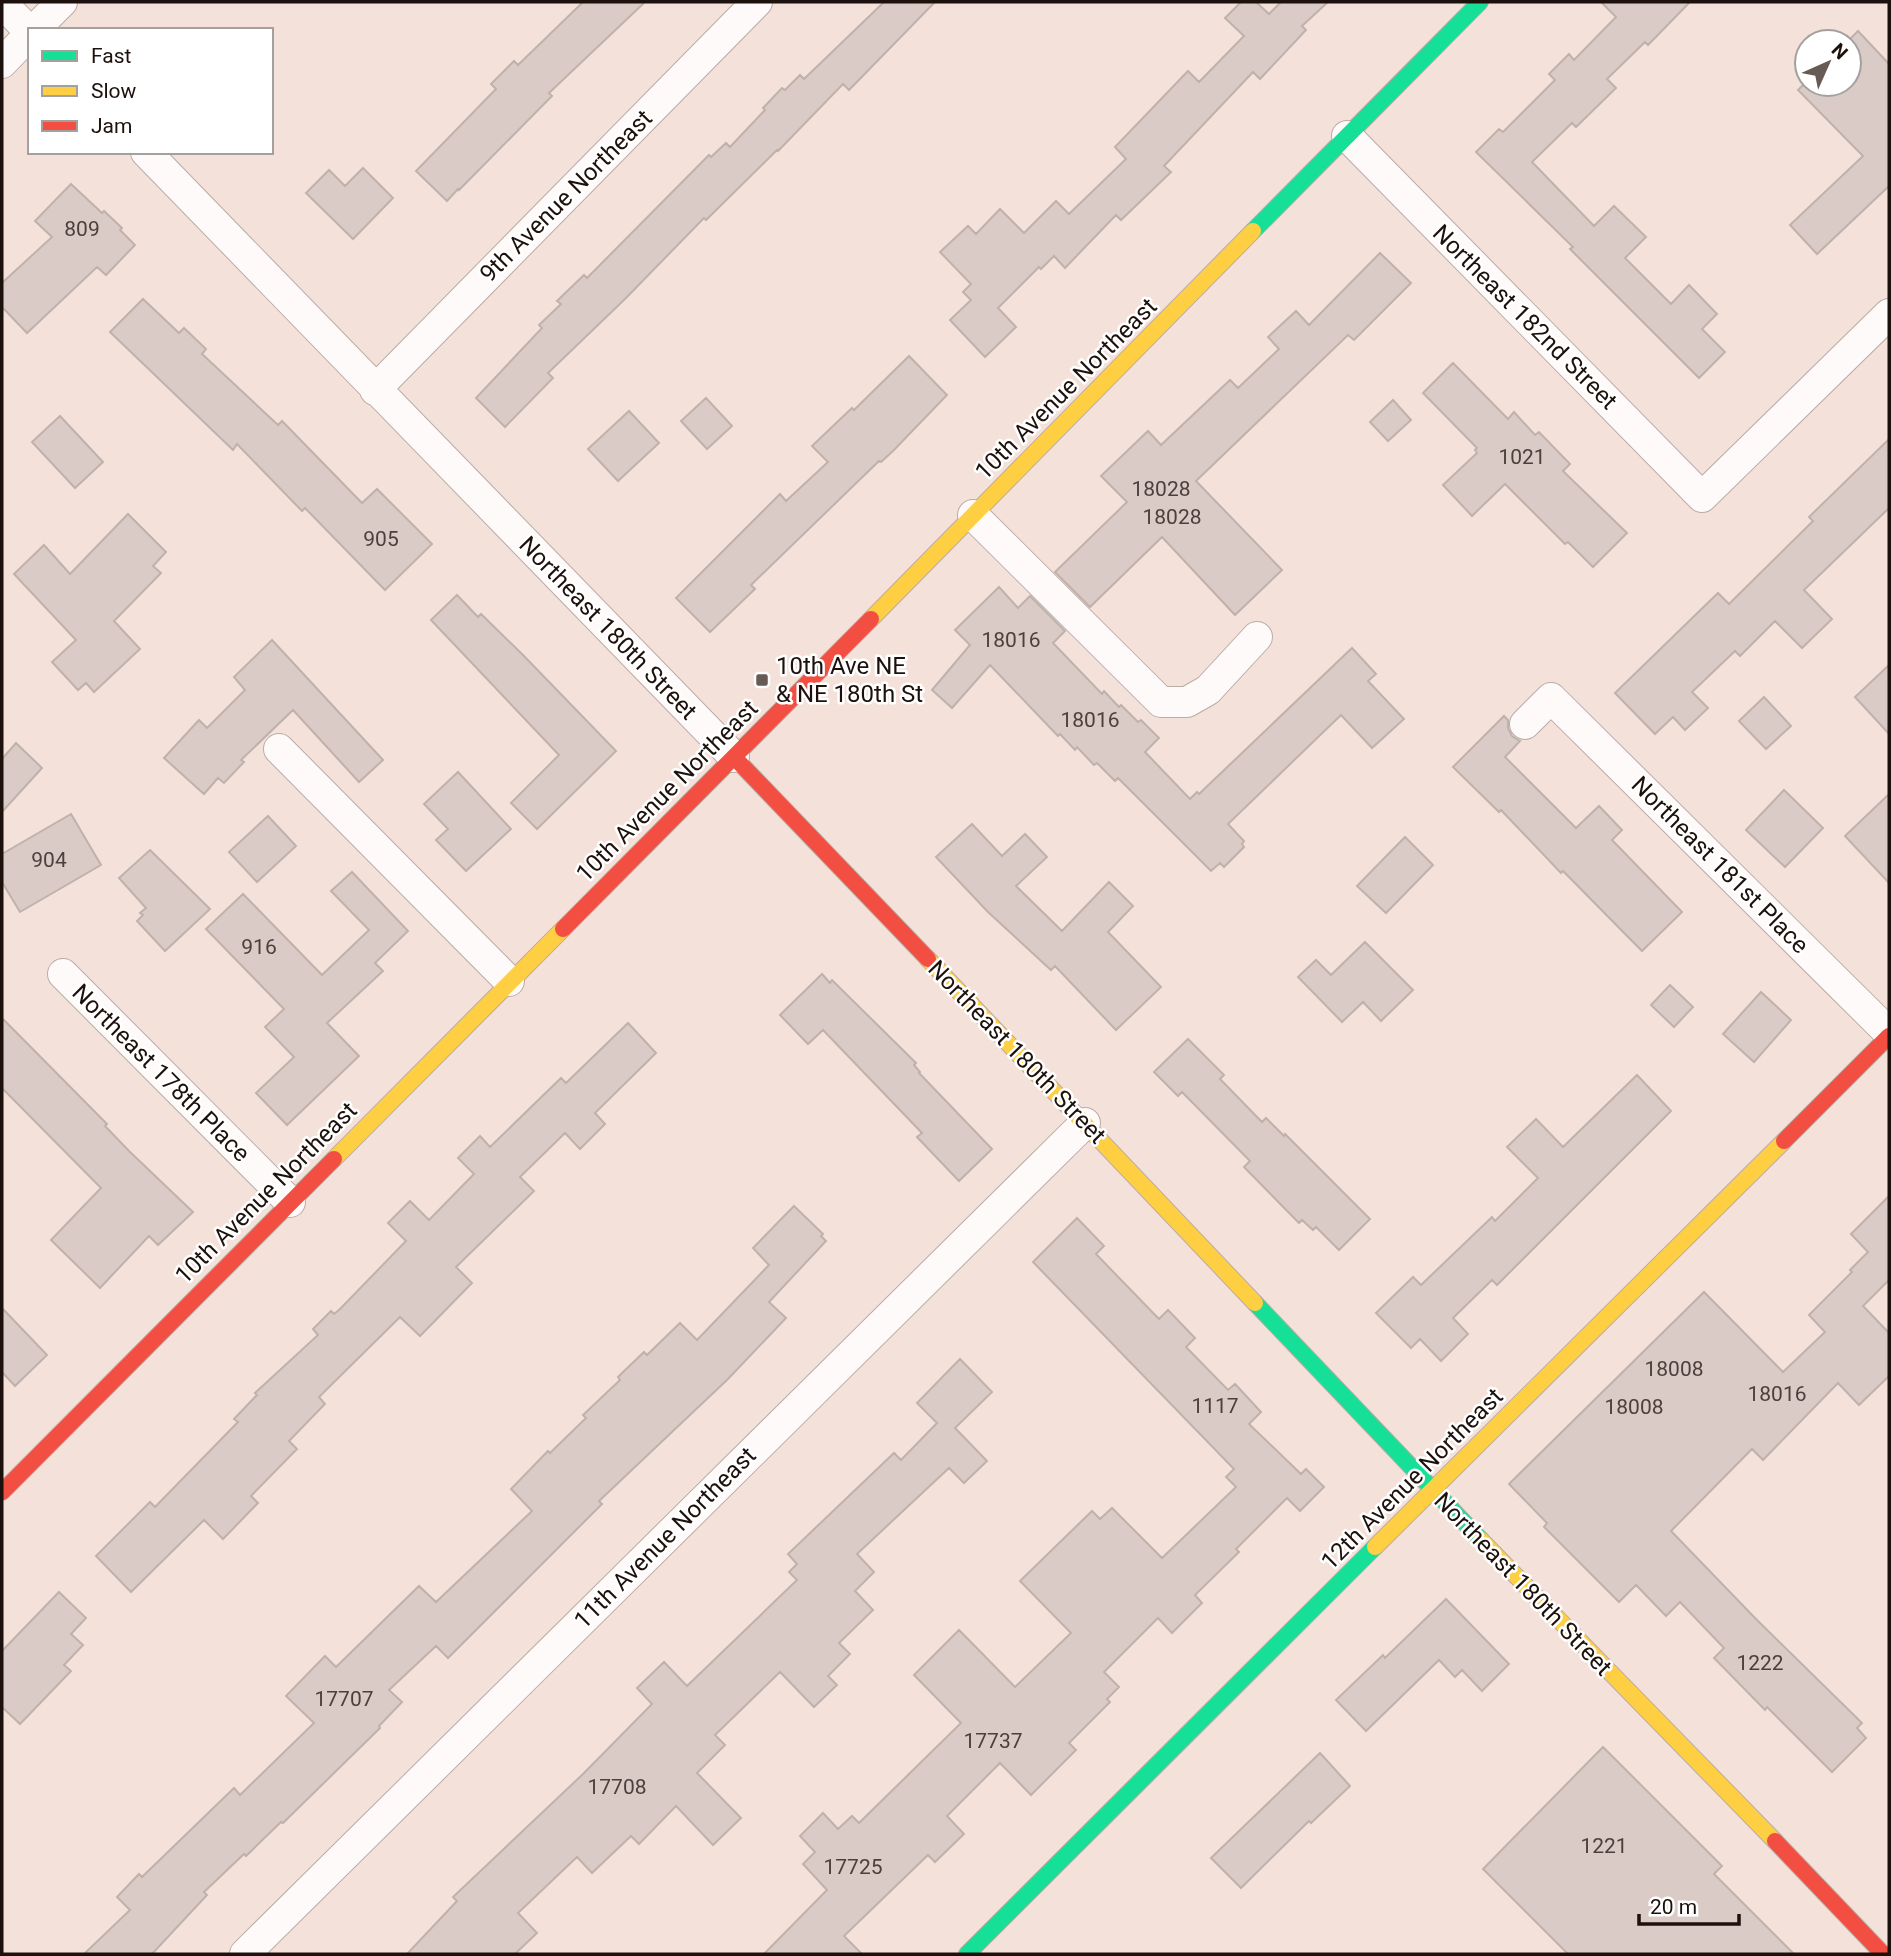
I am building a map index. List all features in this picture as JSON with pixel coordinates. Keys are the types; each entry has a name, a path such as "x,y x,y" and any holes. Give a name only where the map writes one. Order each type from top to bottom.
{"street":[{"path":"35,28 62,2"},
{"name":"9th Avenue Northeast","path":"375,390 757,2"},
{"name":"10th Avenue Northeast","path":"3,1490 734,757 1480,2"},
{"path":"2,3 28,29"},
{"path":"2,63 28,35"},
{"name":"Northeast 182nd Street","path":"1347,136 1702,497 1889,314"},
{"name":"Northeast 180th Street","path":"148,154 734,757 1432,1490 1884,1954"},
{"path":"972,515 1161,702 1187,702 1208,690 1257,637"},
{"name":"Northeast 181st Place","path":"1525,724 1551,698 1889,1034"},
{"path":"279,749 509,981"},
{"name":"Northeast 178th Place","path":"63,974 290,1202"},
{"name":"12th Avenue Northeast","path":"967,1954 1889,1034"},
{"name":"11th Avenue Northeast","path":"245,1954 1085,1123"}],"building":[{"path":"583,2 645,2 549,93 552,96 447,201 416,171 496,89 491,84 514,61 518,65"},
{"path":"884,2 935,2 849,90 843,84 778,151 706,220 704,218 548,373 553,378 505,427 476,398 542,328 539,325 561,304 557,301 584,275 587,278 709,155 711,157 726,143 730,147 782,88 785,90 800,75 804,79"},
{"path":"1241,2 1256,2 1269,14 1281,2 1328,2 1302,26 1306,30 1260,79 1253,72 1164,166 1171,172 1121,220 1116,215 1065,268 1054,256 1041,269 1039,267 998,308 1016,327 985,357 950,320 971,300 963,292 971,284 940,252 968,226 976,234 1000,209 1024,233 1056,201 1069,214 1126,159 1115,147 1188,71 1199,82 1244,36 1225,18"},
{"path":"1601,2 1690,2 1648,45 1645,42 1607,79 1616,88 1576,127 1572,123 1532,162 1594,226 1614,206 1646,237 1625,258 1671,304 1689,285 1717,314 1702,329 1725,352 1699,378 1570,249 1573,247 1476,152 1499,129 1503,132 1555,80 1549,74 1569,54 1574,60 1616,17"},
{"path":"1863,36 1889,64 1889,186 1817,254 1790,225 1863,156 1806,98 1863,98"},
{"path":"363,168 393,198 353,239 306,193 329,170 345,186"},
{"path":"71,184 122,228 120,230 135,245 106,275 97,267 27,333 2,307 2,283 52,237 35,221"},
{"path":"1380,253 1411,283 1354,340 1348,335 1196,481 1282,570 1235,615 1162,537 1090,607 1055,572 1127,502 1101,476 1148,431 1161,445 1230,380 1238,388 1279,349 1268,337 1296,311 1309,325"},
{"path":"143,299 179,333 184,328 206,349 202,354 278,425 282,421 362,503 377,489 432,544 385,590 305,508 302,511 237,444 233,450 110,332"},
{"path":"909,356 947,395 893,451 879,461 751,585 755,589 710,632 676,598 780,494 786,501 828,462 812,446 852,408 854,410"},
{"path":"1453,363 1508,419 1514,412 1535,435 1539,432 1570,464 1563,471 1627,533 1593,567 1568,542 1565,544 1505,484 1472,516 1443,485 1477,453 1477,448 1423,393"},
{"path":"706,398 732,426 707,449 681,421"},
{"path":"1393,400 1411,420 1388,441 1370,422"},
{"path":"629,411 659,443 618,481 588,449"},
{"path":"60,416 103,462 75,488 32,442"},
{"path":"1889,439 1889,508 1804,590 1832,619 1802,648 1775,621 1740,656 1735,651 1692,692 1708,708 1685,730 1673,717 1655,734 1615,693 1718,593 1729,604 1813,521 1809,517"},
{"path":"128,514 166,552 153,566 161,573 114,621 140,649 94,692 86,683 78,690 52,662 76,640 14,574 44,545 70,574"},
{"path":"999,587 1018,608 1030,596 1065,631 1053,643 1102,694 1104,691 1119,707 1121,705 1138,722 1141,720 1159,738 1145,752 1190,799 1197,792 1199,794 1352,648 1376,674 1368,681 1404,719 1372,748 1341,715 1228,824 1244,841 1244,847 1224,867 1220,863 1211,871 1118,778 1115,781 1077,747 1075,750 1060,734 1058,736 990,665 952,708 932,690 970,645 955,630"},
{"path":"457,595 478,617 481,614 523,655 616,751 537,829 511,803 559,755 431,620"},
{"path":"272,640 383,760 359,782 293,710 241,760 244,762 224,783 218,778 204,794 164,758 199,720 207,728 245,690 234,677"},
{"path":"1889,665 1889,734 1855,697"},
{"path":"1764,697 1791,726 1766,749 1739,721"},
{"path":"1504,716 1508,720 1512,736 1520,741 1505,757 1576,828 1599,806 1622,830 1612,840 1682,912 1642,951 1563,871 1561,873 1501,810 1499,812 1453,767"},
{"path":"16,743 42,768 2,812 2,759"},
{"path":"458,772 511,829 466,871 436,840 448,829 424,804"},
{"path":"1784,790 1823,828 1785,867 1746,830"},
{"path":"1889,794 1889,883 1845,836"},
{"path":"71,814 101,865 20,912 2,882 2,854"},
{"path":"268,816 296,846 257,882 229,852"},
{"path":"972,824 1002,856 1025,834 1047,857 1016,886 1062,931 1109,882 1133,906 1108,932 1161,987 1116,1030 1055,966 1051,970 988,912 936,857"},
{"path":"1405,837 1433,865 1386,913 1357,886"},
{"path":"150,850 210,909 165,951 137,921 146,908 119,878"},
{"path":"352,872 408,931 375,963 383,971 327,1023 359,1056 287,1125 256,1093 294,1057 265,1027 284,1009 206,929 243,894 322,975 369,930 331,891"},
{"path":"1365,942 1413,990 1381,1021 1363,1002 1342,1022 1298,977 1316,960 1331,975"},
{"path":"822,974 830,983 832,980 916,1063 914,1065 919,1073 992,1149 959,1181 917,1137 922,1133 823,1030 808,1044 780,1015"},
{"path":"1670,985 1693,1007 1674,1027 1651,1005"},
{"path":"1761,992 1791,1020 1754,1062 1723,1034"},
{"path":"2,1018 107,1124 105,1126 129,1151 193,1212 158,1245 149,1236 100,1288 51,1240 101,1188 2,1088"},
{"path":"628,1023 656,1053 595,1113 605,1124 580,1149 565,1133 520,1177 534,1191 456,1267 472,1283 420,1336 400,1317 319,1397 325,1404 289,1441 297,1449 251,1496 258,1503 223,1539 204,1520 131,1592 96,1556 150,1502 155,1507 238,1422 234,1419 257,1395 255,1393 318,1335 313,1329 331,1311 334,1314 340,1309 406,1241 388,1223 410,1201 429,1220 474,1174 458,1158 480,1136 490,1147 561,1078 566,1083"},
{"path":"1188,1039 1224,1075 1220,1079 1262,1122 1266,1118 1284,1136 1285,1134 1370,1219 1339,1250 1316,1227 1313,1230 1302,1220 1299,1223 1244,1167 1250,1161 1182,1092 1178,1096 1154,1072"},
{"path":"1637,1075 1671,1111 1497,1285 1492,1280 1453,1318 1468,1334 1441,1361 1420,1339 1411,1348 1376,1313 1413,1277 1421,1285 1492,1217 1495,1221 1538,1178 1507,1147 1536,1119 1563,1147"},
{"path":"1889,1196 1889,1280 1863,1306 1889,1333 1889,1376 1859,1405 1838,1383 1763,1460 1752,1449 1671,1531 1862,1723 1857,1728 1866,1738 1832,1772 1714,1658 1724,1648 1680,1602 1666,1616 1636,1585 1619,1602 1544,1527 1547,1523 1509,1484 1704,1292 1783,1372 1825,1332 1809,1315 1868,1252 1851,1234"},
{"path":"794,1206 823,1234 821,1236 826,1241 769,1302 786,1318 728,1379 599,1501 602,1504 448,1658 436,1646 389,1690 402,1702 380,1728 283,1823 246,1856 244,1854 204,1892 207,1895 152,1954 84,1954 130,1910 117,1897 139,1874 142,1877 234,1788 240,1795 314,1723 286,1696 325,1656 336,1667 419,1586 436,1602 532,1511 511,1489 548,1451 550,1453 586,1418 583,1415 620,1380 618,1377 644,1352 647,1355 680,1323 697,1340 769,1265 753,1248"},
{"path":"1077,1218 1104,1246 1096,1254 1159,1319 1168,1310 1195,1338 1186,1347 1228,1390 1235,1384 1261,1412 1249,1424 1301,1474 1306,1469 1324,1487 1300,1511 1287,1498 1236,1549 1239,1552 1195,1595 1202,1603 1172,1633 1158,1618 1104,1672 1119,1687 1107,1699 1110,1702 1069,1743 1076,1750 1031,1795 1000,1763 947,1816 964,1834 935,1862 928,1855 844,1936 862,1954 764,1954 827,1890 803,1864 815,1852 800,1836 823,1813 838,1829 852,1816 859,1823 961,1723 914,1675 959,1630 1015,1687 1071,1633 1020,1581 1092,1511 1100,1519 1112,1508 1162,1558 1236,1487 1226,1477 1234,1469 1033,1262"},
{"path":"2,1308 47,1355 15,1386 2,1372"},
{"path":"960,1359 992,1392 955,1428 987,1461 964,1483 949,1468 857,1554 874,1572 855,1591 873,1610 839,1643 850,1654 828,1676 837,1685 814,1707 780,1672 715,1735 725,1745 697,1773 741,1818 713,1845 676,1806 639,1844 631,1836 592,1873 577,1857 518,1913 537,1933 515,1954 407,1954 457,1901 453,1897 583,1774 652,1704 637,1688 664,1662 687,1686 797,1580 789,1572 797,1564 788,1554 894,1453 901,1460 937,1423 917,1403"},
{"path":"59,1592 86,1618 71,1634 83,1645 64,1665 71,1671 20,1724 2,1707 2,1651"},
{"path":"1446,1599 1509,1664 1482,1691 1462,1670 1455,1677 1439,1660 1366,1731 1336,1700 1383,1655 1385,1658"},
{"path":"1603,1747 1722,1866 1714,1874 1794,1954 1568,1954 1483,1869"},
{"path":"1320,1753 1350,1786 1311,1823 1309,1821 1241,1888 1211,1858"}],"traffic: fast":[{"path":"1253,231 1480,2"},
{"path":"1255,1303 1481,1540"},
{"path":"967,1954 1375,1547"}],"traffic: slow":[{"path":"871,619 1253,231"},
{"path":"334,1159 563,929"},
{"path":"928,959 1255,1303"},
{"path":"1375,1547 1784,1141"},
{"path":"1481,1540 1775,1841"}],"traffic: jam":[{"path":"563,929 871,619"},
{"path":"734,757 928,959"},
{"path":"1784,1141 1889,1036"},
{"path":"2,1492 334,1159"},
{"path":"1775,1841 1883,1954"}],"place":[{"name":"10th Ave NE & NE 180th St","path":"762,680"}]}
